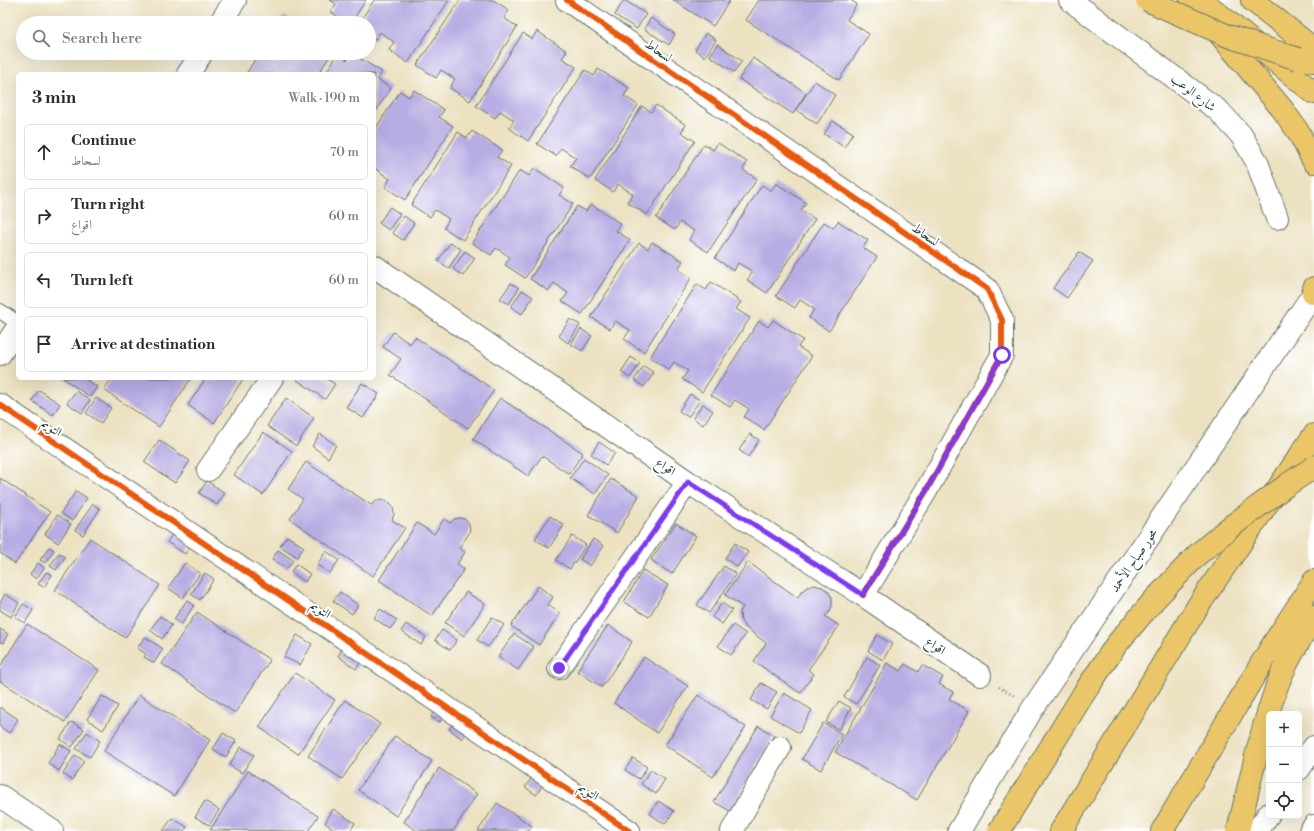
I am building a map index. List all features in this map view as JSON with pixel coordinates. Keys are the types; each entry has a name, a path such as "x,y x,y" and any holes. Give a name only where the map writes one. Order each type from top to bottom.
{"main road":[{"path":"1147,0 1228,36 1298,59 1314,61"},
{"path":"1191,0 1283,110 1299,133 1314,162"},
{"path":"1202,0 1314,93"},
{"path":"1252,0 1314,50"},
{"path":"1061,831 1198,606 1314,435"},
{"path":"999,831 1084,693 1116,645 1154,600 1197,554 1287,485 1314,467"},
{"path":"1162,831 1270,649 1314,580"},
{"path":"1238,831 1264,727 1278,685 1293,652 1314,616"}],"street":[{"path":"225,16 235,0"},
{"name":"لسحاط","path":"567,0 987,289 990,295 1002,320 1002,355 926,491 863,595"},
{"name":"شارع الوعب","path":"1070,0 1219,111 1241,135 1257,162 1276,218"},
{"path":"189,72 197,60"},
{"name":"اقواع","path":"376,267 688,482 863,595 980,675"},
{"name":"محور صباح الأحمد","path":"959,831 1033,708 1314,291"},
{"path":"0,354 16,330"},
{"path":"208,470 271,380"},
{"name":"التويم","path":"0,405 629,831"},
{"path":"559,668 688,482"},
{"path":"732,831 780,747"},
{"path":"1302,765 1314,747"},
{"path":"0,796 52,831"},
{"path":"1257,831 1266,818"},
{"path":"1310,831 1314,826"}],"lane":[{"path":"0,311 16,322"}],"path":[{"path":"980,675 1033,708"}],"building":[{"path":"330,0 366,0 356,16 337,16 331,12 336,4"},
{"path":"374,0 449,0 408,63 389,50 394,42 380,32 376,38 376,16 364,16"},
{"path":"460,0 493,0 509,10 504,18 517,27 470,101 450,88 455,79 441,70 436,78 417,65"},
{"path":"624,0 646,14 637,29 615,15"},
{"path":"673,0 730,0 713,26"},
{"path":"759,0 850,0 857,4 847,20 869,34 839,80 746,20"},
{"path":"651,18 675,34 669,45 644,29"},
{"path":"537,31 567,51 562,58 576,67 528,141 509,128 514,120 500,111 495,118 476,106 523,33 532,39"},
{"path":"706,33 716,40 705,57 695,50"},
{"path":"717,44 742,61 734,72 710,56"},
{"path":"753,58 806,93 793,114 739,79"},
{"path":"255,60 327,60 319,72 247,72"},
{"path":"334,60 362,60 382,72 377,79 391,88 376,111 376,72 326,72"},
{"path":"598,69 629,88 624,96 638,105 590,179 570,166 576,158 561,148 556,156 537,144 585,70 594,76"},
{"path":"815,81 835,95 817,124 796,110"},
{"path":"414,90 444,110 439,117 453,126 405,200 385,187 390,179 376,169 376,128 400,91 409,97"},
{"path":"656,105 686,125 681,132 695,141 647,215 627,202 633,194 618,184 613,192 595,180 642,106 651,112"},
{"path":"833,121 853,133 844,147 824,134"},
{"path":"472,131 502,150 497,157 511,166 463,240 444,228 449,219 435,210 430,217 411,205 458,132 467,138"},
{"path":"718,143 747,162 743,170 757,179 708,252 689,240 694,231 680,222 675,230 656,218 704,144 713,150"},
{"path":"534,168 564,188 559,195 573,204 525,278 505,265 510,257 496,248 491,255 472,243 520,170 529,176"},
{"path":"776,183 806,203 801,210 815,219 767,293 747,280 753,272 738,263 734,271 715,258 762,185 771,191"},
{"path":"591,204 621,224 616,231 630,240 582,314 562,301 568,293 554,283 549,291 530,279 577,206 586,211"},
{"path":"390,207 400,214 389,230 379,223"},
{"path":"404,216 414,223 403,240 392,233"},
{"path":"838,221 868,240 863,248 877,257 829,331 809,318 814,309 800,300 795,308 776,296 824,222 833,228"},
{"path":"652,242 683,261 678,269 691,278 644,352 624,339 630,330 615,321 610,329 591,317 639,243 648,249"},
{"path":"450,243 461,249 449,268 438,261"},
{"path":"465,251 475,258 463,276 453,269"},
{"path":"1079,252 1093,261 1067,298 1053,288"},
{"path":"711,282 741,302 736,309 750,318 702,392 682,379 688,371 674,362 669,370 650,357 697,284 706,290"},
{"path":"511,283 519,288 509,304 500,299"},
{"path":"522,290 533,297 522,314 511,307"},
{"path":"570,319 580,325 568,343 559,336"},
{"path":"773,320 803,340 798,347 812,356 764,430 744,417 749,409 735,400 730,407 711,395 759,321 768,327"},
{"path":"581,329 592,336 582,351 571,344"},
{"path":"393,332 410,344 415,337 494,390 468,428 390,375 401,359 383,347"},
{"path":"631,357 640,363 630,378 621,372"},
{"path":"644,366 654,373 644,387 634,380"},
{"path":"66,380 87,380 97,387 90,397"},
{"path":"111,380 190,380 159,427 104,390"},
{"path":"205,380 242,380 214,423 188,405"},
{"path":"297,380 328,380 335,384 325,399"},
{"path":"362,383 379,394 363,418 346,407"},
{"path":"39,390 60,404 53,415 32,401"},
{"path":"76,391 90,400 82,413 67,403"},
{"path":"690,394 700,400 688,417 679,411"},
{"path":"96,398 111,408 101,423 86,413"},
{"path":"286,398 314,418 296,446 267,426"},
{"path":"500,398 583,453 569,474 542,456 528,476 473,439"},
{"path":"703,404 713,411 703,425 693,418"},
{"path":"263,432 292,451 263,495 234,475"},
{"path":"320,434 336,445 328,458 312,446"},
{"path":"750,434 759,440 748,457 739,450"},
{"path":"159,440 190,461 175,483 144,462"},
{"path":"599,442 615,453 606,465 591,454"},
{"path":"584,458 608,475 595,494 570,478"},
{"path":"306,462 371,505 376,501 382,500 388,502 393,507 394,514 392,520 405,528 373,576 290,519 303,499 288,489"},
{"path":"0,478 50,512 15,564 0,553"},
{"path":"611,479 639,496 617,533 588,515"},
{"path":"207,481 225,493 217,505 199,493"},
{"path":"76,491 87,498 72,521 61,513"},
{"path":"93,504 100,509 83,535 75,530"},
{"path":"57,515 71,524 58,543 45,534"},
{"path":"550,516 564,525 549,548 535,539"},
{"path":"444,519 450,523 454,519 465,519 469,524 470,529 468,535 459,548 465,552 457,564 464,569 432,616 379,580 417,523 434,534"},
{"path":"676,523 696,536 672,574 651,560"},
{"path":"174,532 192,544 185,554 167,542"},
{"path":"287,536 304,547 297,557 280,546"},
{"path":"572,536 586,545 570,569 556,560"},
{"path":"90,538 160,585 125,638 55,590"},
{"path":"593,539 604,546 590,566 580,559"},
{"path":"735,543 748,552 737,567 725,558"},
{"path":"49,547 54,550 46,563 40,560"},
{"path":"278,550 293,560 287,569 272,559"},
{"path":"326,551 339,560 330,573 317,565"},
{"path":"59,553 65,557 56,570 50,566"},
{"path":"748,562 798,598 801,592 807,587 814,585 822,587 828,591 832,598 832,606 829,613 825,616 839,626 808,670 814,674 800,693 754,661 766,643 745,627 741,621 740,612 743,607 725,595"},
{"path":"38,563 44,568 36,579 30,574"},
{"path":"185,563 200,573 183,598 168,588"},
{"path":"296,564 310,574 305,582 291,572"},
{"path":"724,566 736,574 709,613 697,605"},
{"path":"643,570 668,585 649,617 624,602"},
{"path":"46,572 52,575 44,587 38,584"},
{"path":"205,573 214,579 200,600 191,594"},
{"path":"538,586 553,597 548,605 560,613 539,645 511,626"},
{"path":"340,592 358,605 352,614 333,601"},
{"path":"466,592 485,604 464,636 445,623"},
{"path":"5,594 19,603 11,617 0,610 0,603"},
{"path":"187,600 194,605 182,624 174,619"},
{"path":"722,603 732,610 722,624 712,617"},
{"path":"23,604 33,610 25,623 15,617"},
{"path":"380,609 397,620 390,629 374,618"},
{"path":"197,612 270,660 235,713 162,664"},
{"path":"160,616 172,625 162,639 150,630"},
{"path":"492,617 504,625 488,647 477,640"},
{"path":"27,624 99,670 65,722 0,681 0,667"},
{"path":"406,624 426,637 421,645 401,631"},
{"path":"608,625 632,642 602,687 577,671"},
{"path":"733,625 746,634 731,655 718,646"},
{"path":"0,629 8,634 3,643 0,642"},
{"path":"442,630 457,640 450,650 435,640"},
{"path":"514,634 534,647 518,670 498,657"},
{"path":"297,635 312,644 300,665 284,657"},
{"path":"877,635 892,644 883,660 868,651"},
{"path":"145,637 163,649 154,663 144,657 146,654 137,648"},
{"path":"344,646 363,659 356,669 338,656"},
{"path":"644,657 688,686 657,733 614,703"},
{"path":"867,657 880,665 856,704 844,697"},
{"path":"887,663 901,671 905,664 918,672 922,665 943,677 939,684 953,692 949,699 969,711 917,800 835,752"},
{"path":"295,673 335,700 298,754 259,727"},
{"path":"761,683 777,692 767,709 751,700"},
{"path":"784,693 812,710 799,733 770,716"},
{"path":"139,695 210,740 174,796 104,751"},
{"path":"698,695 746,727 713,777 665,745"},
{"path":"102,696 118,706 103,730 87,719"},
{"path":"345,700 380,724 342,779 308,756"},
{"path":"839,701 851,708 839,730 826,722"},
{"path":"0,707 18,719 9,733 0,727"},
{"path":"437,707 446,713 440,722 431,717"},
{"path":"455,721 468,731 462,739 449,729"},
{"path":"71,722 84,729 72,747 60,739"},
{"path":"823,723 842,734 821,770 802,759"},
{"path":"758,726 774,735 730,811 714,802"},
{"path":"87,732 100,741 90,757 76,749"},
{"path":"223,733 236,741 226,757 213,749"},
{"path":"395,736 432,761 396,816 358,790"},
{"path":"60,744 71,751 59,771 48,763"},
{"path":"241,747 254,755 242,773 229,765"},
{"path":"75,755 84,761 72,780 63,774"},
{"path":"633,758 647,767 639,779 625,770"},
{"path":"439,768 477,794 453,831 417,831 404,822"},
{"path":"651,770 665,779 656,794 641,784"},
{"path":"248,771 318,816 308,831 210,830"},
{"path":"534,775 545,782 536,795 525,787"},
{"path":"205,801 219,810 209,825 195,817"},
{"path":"658,801 674,811 665,824 650,814"},
{"path":"497,803 532,826 529,831 478,831"},
{"path":"333,809 355,823 350,831 337,831 325,823"},
{"path":"172,818 187,827 184,831 163,831"}],"cycle path":[{"path":"567,0 987,289 1002,320 1002,355 926,491 863,595"},
{"path":"0,405 629,831"}],"route":[{"path":"559,668 688,482 863,595 926,491 1002,355"}]}
